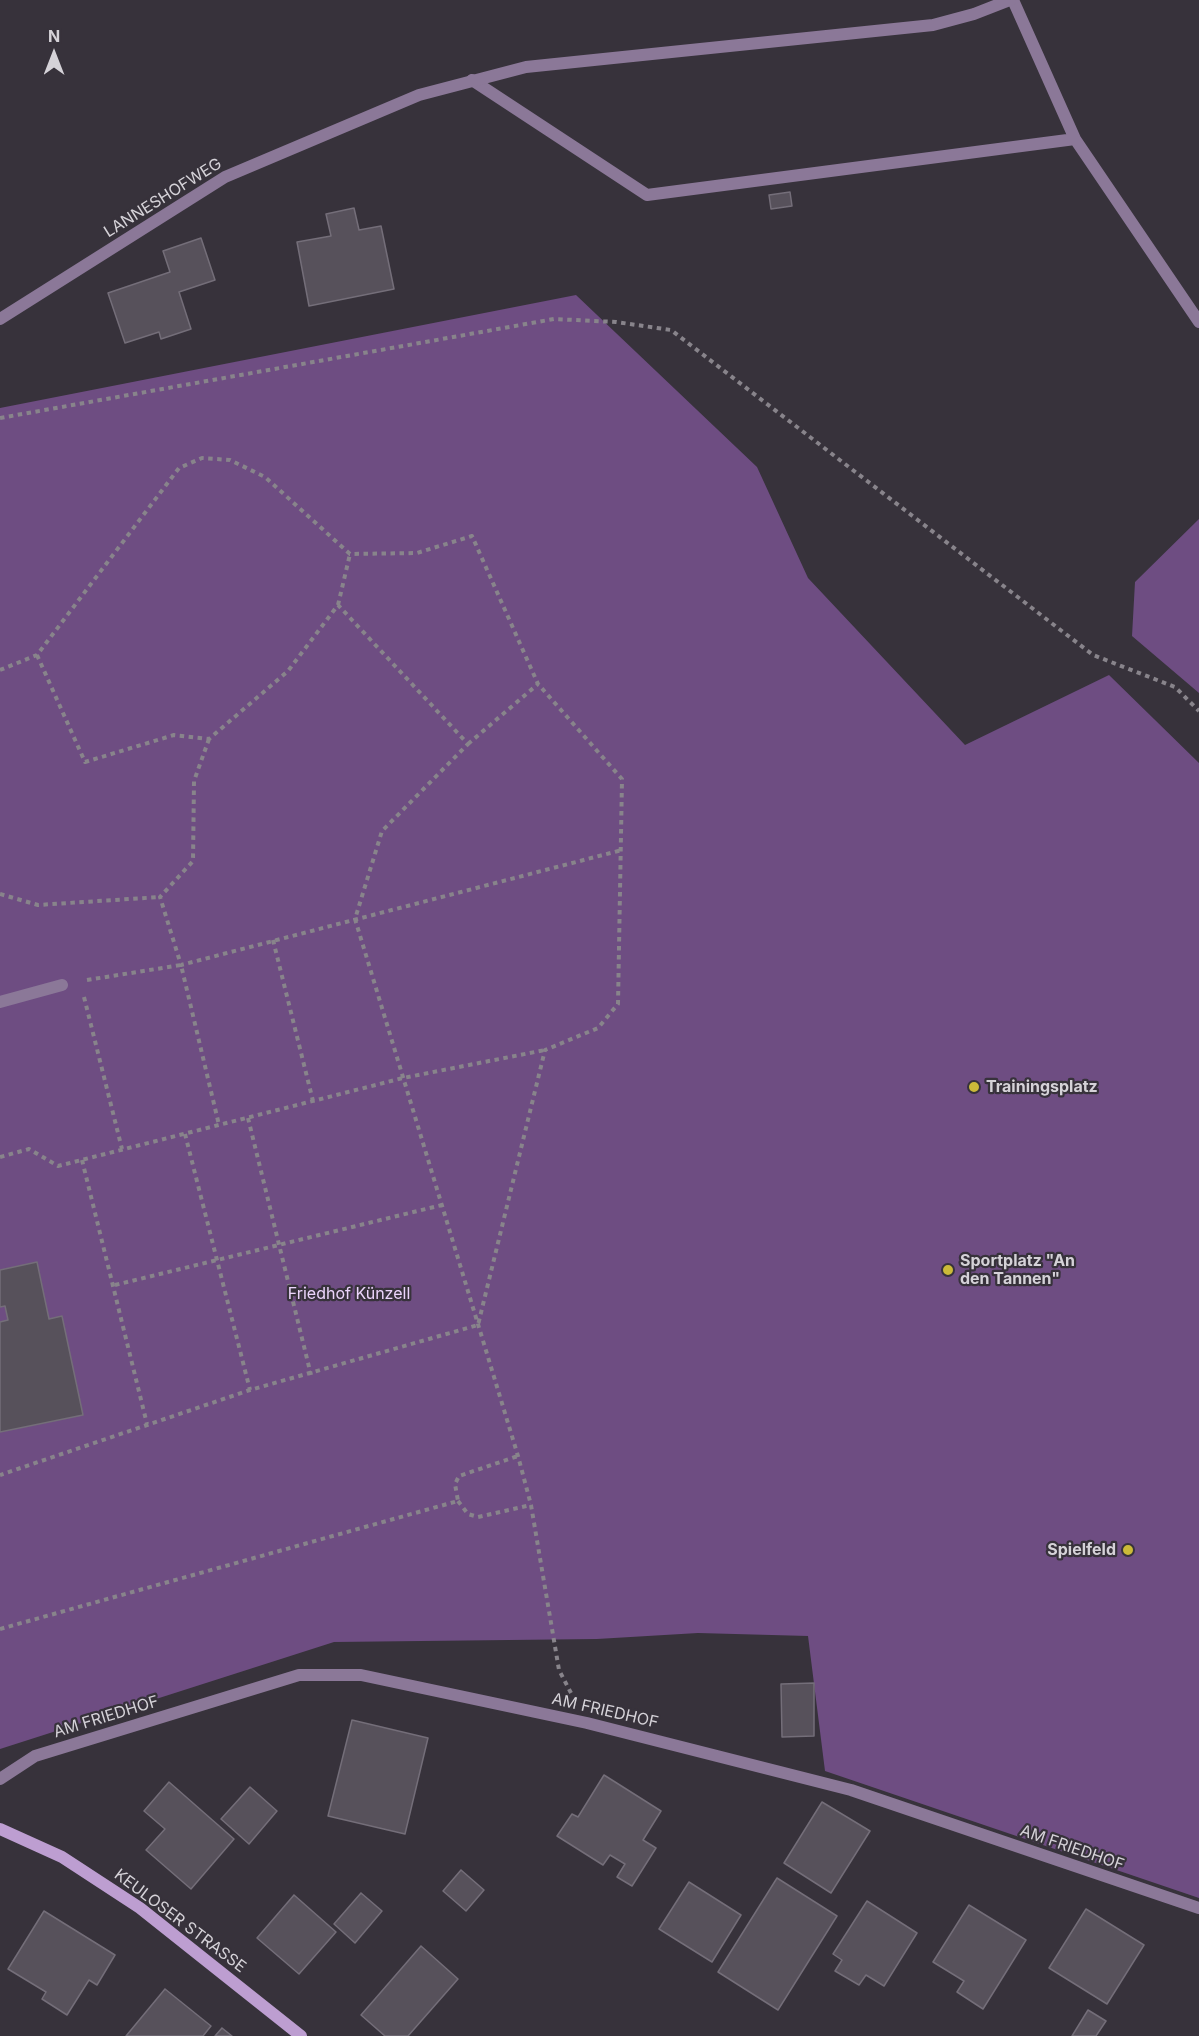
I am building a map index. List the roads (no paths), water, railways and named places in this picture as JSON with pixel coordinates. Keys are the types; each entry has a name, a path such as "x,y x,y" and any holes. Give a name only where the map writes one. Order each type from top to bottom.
{"street":[{"name":"LANNESHOFWEG","path":"0,319 225,177 419,95 526,67 933,25 974,14 1011,0"},
{"path":"1011,0 1075,139 1199,322"},
{"path":"472,80 647,195 1075,139"},
{"path":"0,1002 62,984"},
{"name":"AM FRIEDHOF","path":"0,1779 34,1756 299,1676 361,1676 587,1723 851,1790 1199,1908"},
{"name":"KEULOSER STRASSE","path":"0,1829 62,1857 140,1908 301,2036"}],"place":[{"name":"Trainingsplatz","path":"974,1087"},
{"name":"Sportplatz \"An den Tannen\"","path":"948,1270"},
{"name":"Spielfeld","path":"1128,1550"}],"park label":[{"name":"Friedhof Künzell","path":"349,1294"}]}
